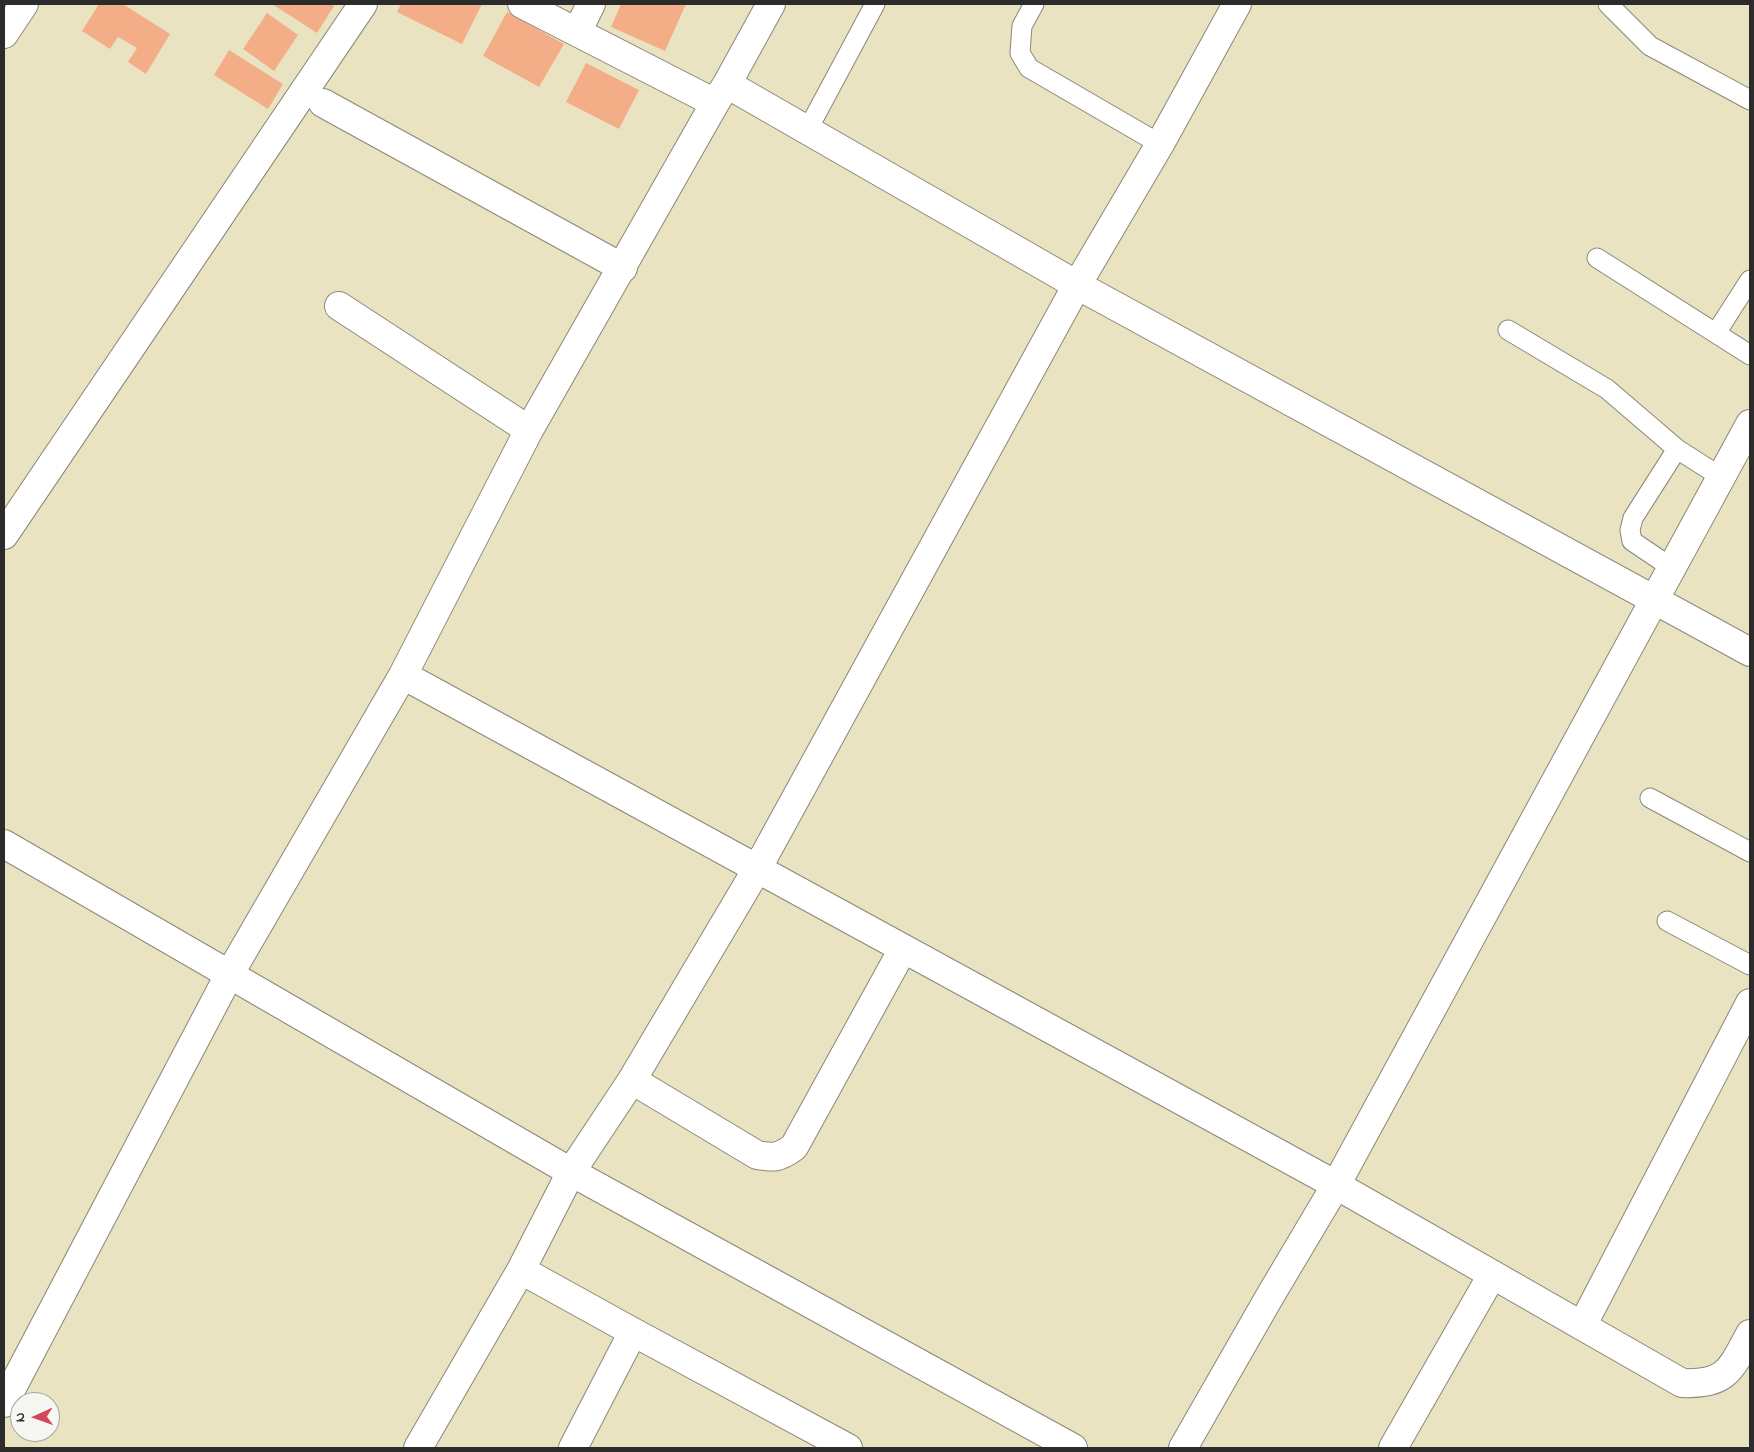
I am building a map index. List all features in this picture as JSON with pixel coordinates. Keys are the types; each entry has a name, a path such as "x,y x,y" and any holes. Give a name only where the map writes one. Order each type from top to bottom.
{"street":[{"path":"4,535 363,4"},
{"path":"522,4 577,32 808,129 1077,285 1655,601 1748,646"},
{"path":"577,32 592,4"},
{"path":"4,1403 229,975 403,675 529,430 623,268 771,4"},
{"path":"418,1448 521,1270 571,1172 632,1080 757,868 1077,285 1160,144 1237,4"},
{"path":"4,34 19,5"},
{"path":"323,103 623,268"},
{"path":"339,306 529,430"},
{"path":"1183,1448 1336,1185 1750,424"},
{"path":"403,675 1336,1185 1682,1383 1698,1384 1726,1374 1750,1334"},
{"path":"4,844 571,1172 1073,1448"},
{"path":"632,1080 757,1155 774,1158 784,1154 794,1147 903,948"},
{"path":"1582,1326 1750,1003"},
{"path":"521,1270 848,1448"},
{"path":"1393,1448 1492,1275"},
{"path":"573,1448 633,1332"}],"lane":[{"path":"808,129 875,4"},
{"path":"1034,4 1022,26 1020,53 1029,68 1160,144"},
{"path":"1608,4 1650,46 1750,100"},
{"path":"1598,258 1750,355"},
{"path":"1716,333 1750,280"},
{"path":"1508,330 1607,389 1677,449 1721,477"},
{"path":"1672,568 1632,541 1630,530 1633,518 1677,449"},
{"path":"1650,798 1750,852"},
{"path":"1667,921 1750,965"}],"building":[{"path":"99,4 123,4 170,34 146,74 128,62 137,48 118,37 110,49 82,31"},
{"path":"272,4 330,4 334,6 317,33"},
{"path":"401,4 482,4 462,44 397,12"},
{"path":"621,4 686,4 665,51 611,27"},
{"path":"507,12 564,44 539,87 483,56"},
{"path":"267,13 298,35 274,71 243,49"},
{"path":"229,50 283,84 268,109 214,75"},
{"path":"586,63 639,90 619,129 566,102"}]}
